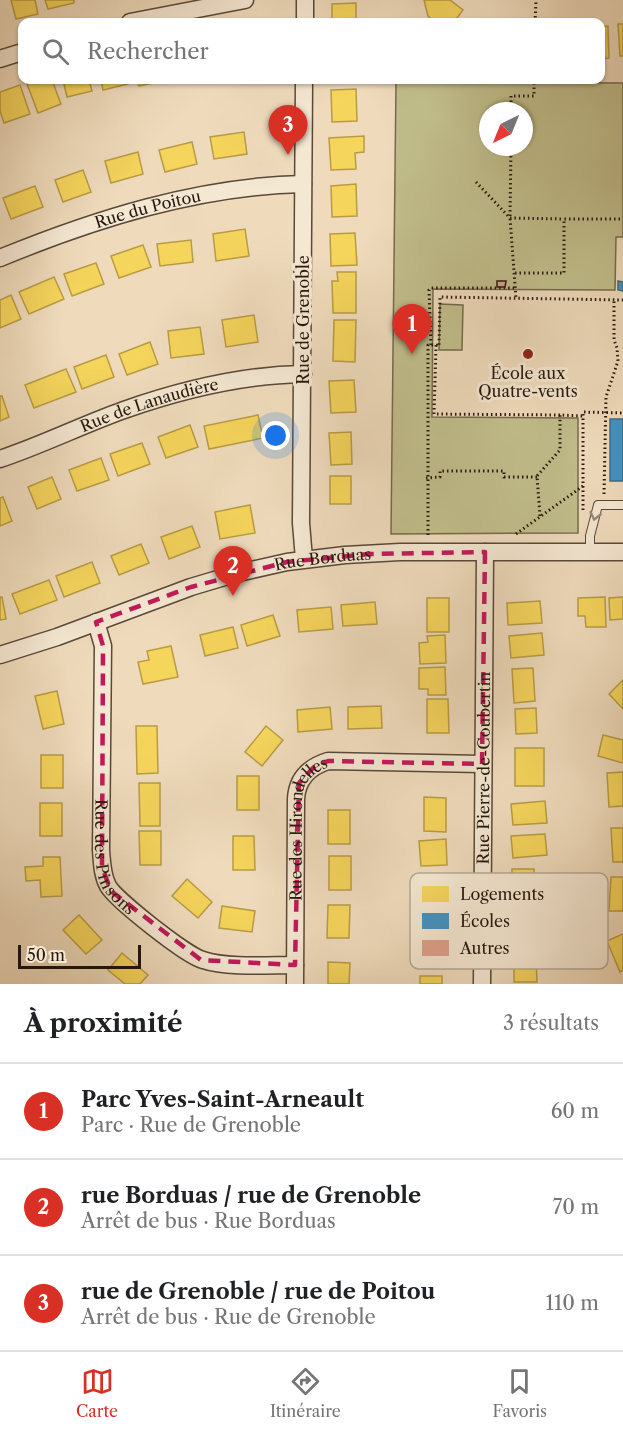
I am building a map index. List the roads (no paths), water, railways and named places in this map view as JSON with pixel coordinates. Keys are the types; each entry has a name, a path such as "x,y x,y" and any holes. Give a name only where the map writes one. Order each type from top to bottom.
{"street":[{"path":"151,18 245,0"},
{"path":"305,0 305,18"},
{"path":"0,59 18,53"},
{"name":"Rue de Grenoble","path":"304,84 301,523 304,559"},
{"name":"Rue du Poitou","path":"0,258 75,229 168,204 259,187 303,184"},
{"name":"Rue de Lanaudière","path":"0,459 150,401 238,380 303,374"},
{"name":"Rue Pierre-de-Coubertin","path":"482,873 485,552"},
{"name":"Rue Borduas","path":"0,655 29,647 146,602 214,579 304,559 384,553 623,552"},
{"name":"Rue des Pinsons","path":"96,622 103,646 102,867 111,891 130,908 201,960 295,965"},
{"name":"Rue des Hirondelles","path":"295,984 296,799 299,783 308,772 328,761 482,764"}],"lane":[{"path":"590,552 590,536 598,505 623,505"}],"place":[{"name":"rue de Grenoble / rue de Poitou","path":"288,155"},
{"name":"Parc Yves-Saint-Arneault","path":"412,354"},
{"name":"École aux Quatre-vents","path":"528,354"},
{"name":"rue Borduas / rue de Grenoble","path":"233,596"}]}
